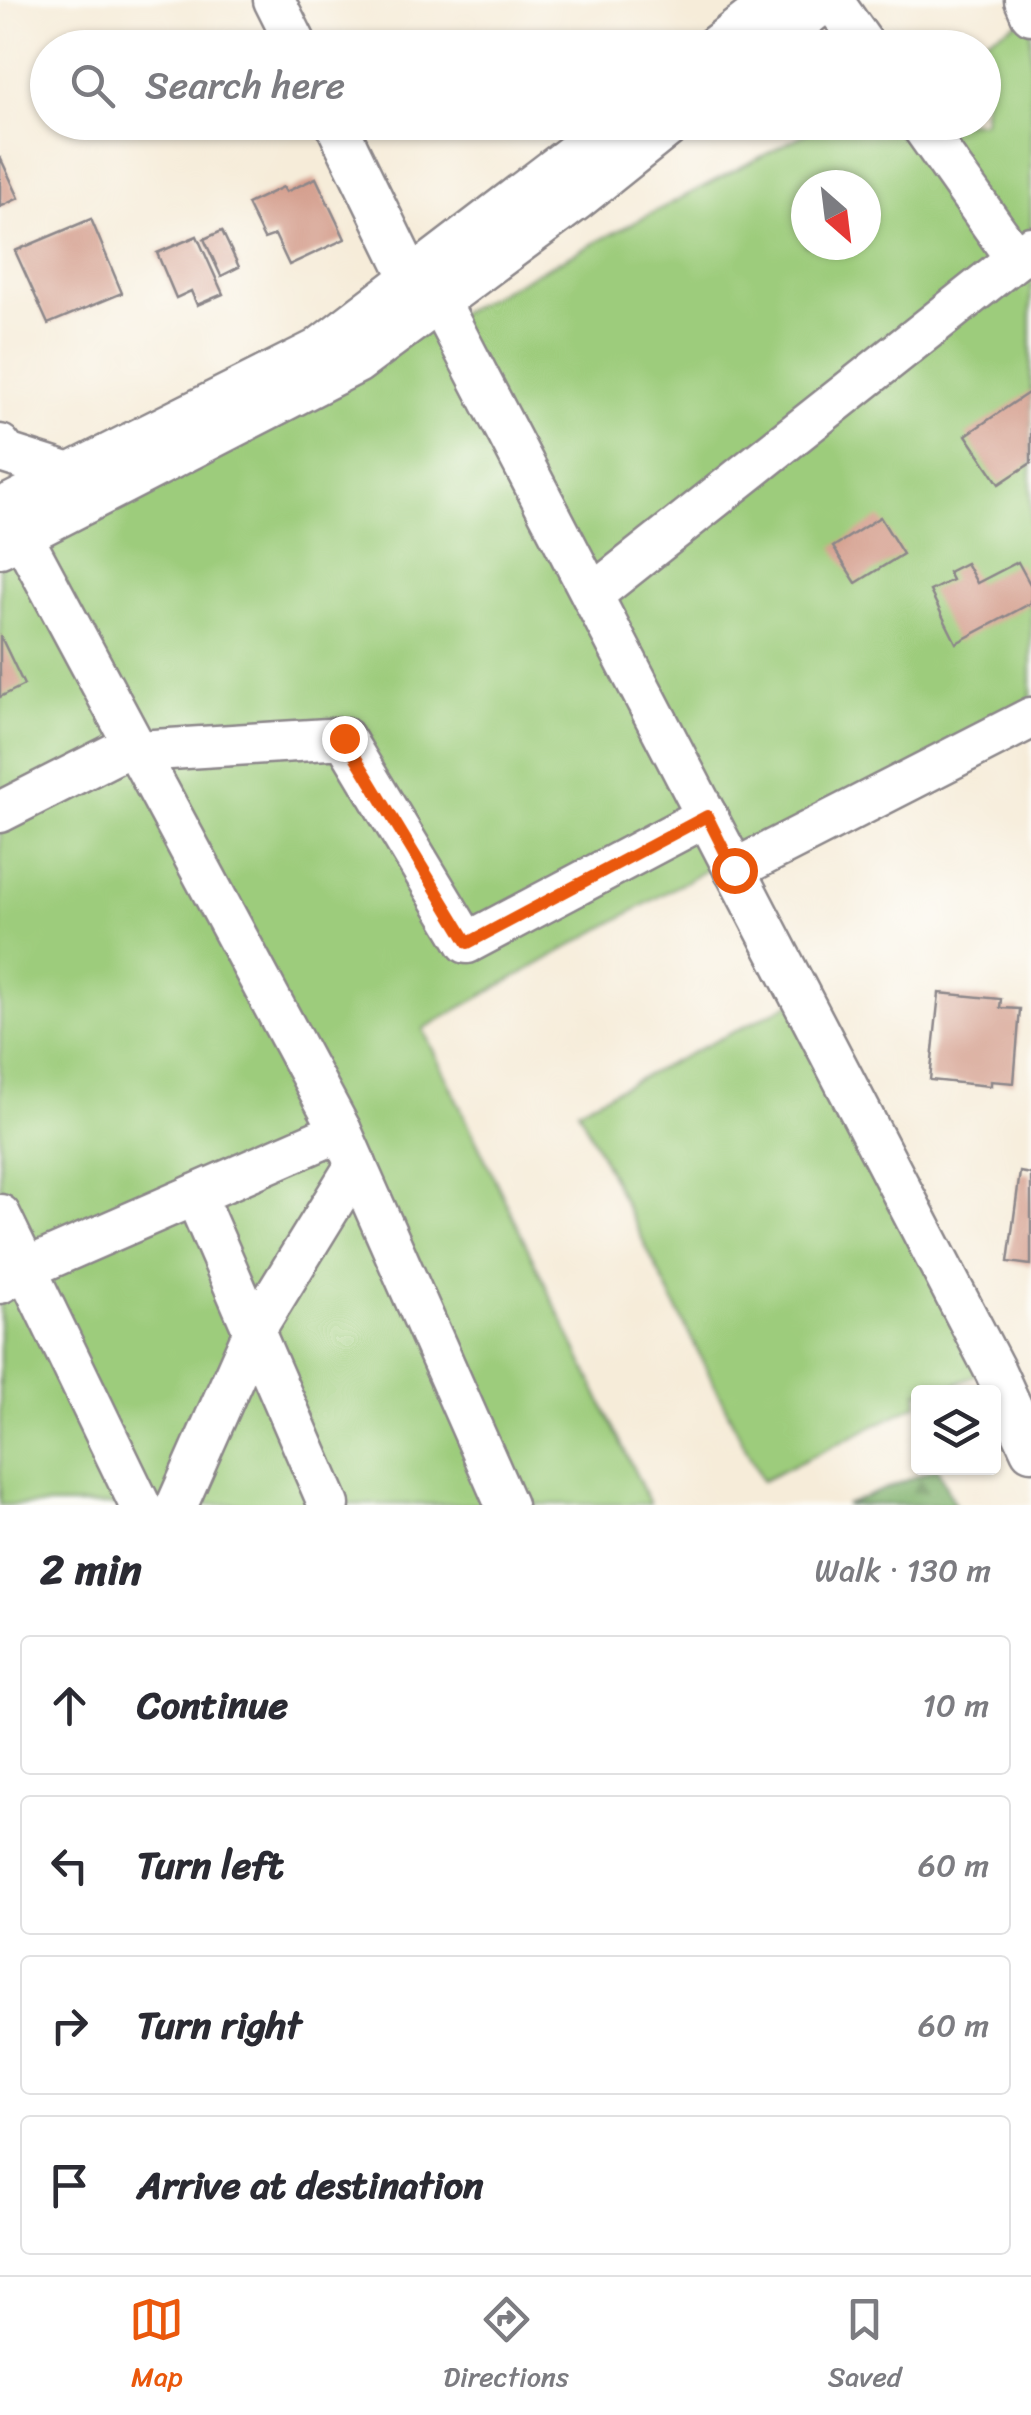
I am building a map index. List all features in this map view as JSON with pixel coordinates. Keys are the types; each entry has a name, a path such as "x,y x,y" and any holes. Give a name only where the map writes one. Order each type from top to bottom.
{"street":[{"path":"274,0 289,30"},
{"path":"735,30 774,0"},
{"path":"791,30 829,0 852,30"},
{"path":"1025,0 1031,14"},
{"path":"344,140 592,595 986,1354 1031,1450"},
{"path":"8,531 357,362 425,289 595,140"},
{"path":"8,531 70,474 318,350 425,289 578,199 652,140"},
{"path":"592,595 1024,253 933,140"},
{"path":"0,446 8,454 70,474"},
{"path":"8,531 136,748 348,1148 506,1505"},
{"path":"734,870 1031,718"},
{"path":"0,812 136,748 344,738 468,943 707,816"},
{"path":"14,1275 195,1195 348,1148"},
{"path":"177,1505 254,1332 348,1148"},
{"path":"195,1195 329,1505"},
{"path":"0,1215 14,1275 140,1505"}],"green space":[{"path":"1031,16 1031,713 738,852 423,1029 650,1504 0,1505 0,551 793,140 1001,140 1001,32"},
{"path":"798,1000 983,1371 955,1385 911,1385 911,1407 762,1481 578,1109"},
{"path":"920,1475 940,1475 955,1505 845,1505"}],"building":[{"path":"0,157 19,198 0,207"},
{"path":"316,178 345,239 289,265 275,235 264,239 247,204 283,187 286,192"},
{"path":"91,219 122,293 48,324 15,251"},
{"path":"222,231 239,267 221,276 204,239"},
{"path":"197,236 223,294 197,305 191,291 176,298 157,253"},
{"path":"1031,391 1031,463 999,484 966,435"},
{"path":"880,517 903,554 856,583 833,547"},
{"path":"1018,562 1031,586 1031,603 956,643 930,591 952,580 948,572 966,563 977,583"},
{"path":"0,635 24,685 0,697"},
{"path":"939,993 1001,999 1000,1008 1020,1009 1014,1083 991,1081 991,1086 930,1080"},
{"path":"1020,1172 1031,1174 1031,1265 1008,1262"}],"route":[{"path":"344,738 468,943 707,816 734,870"}]}
